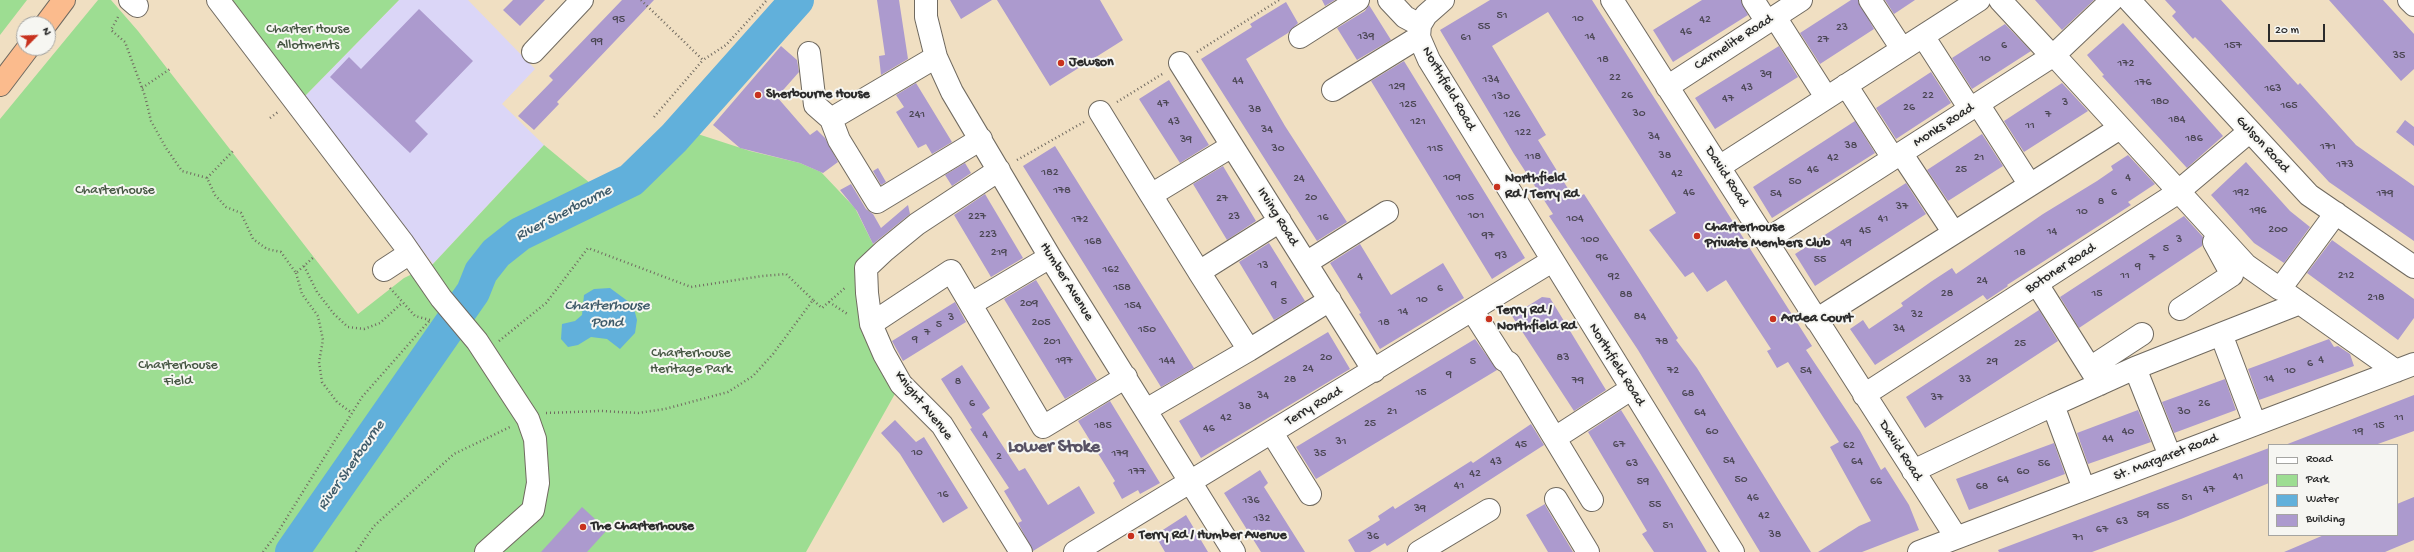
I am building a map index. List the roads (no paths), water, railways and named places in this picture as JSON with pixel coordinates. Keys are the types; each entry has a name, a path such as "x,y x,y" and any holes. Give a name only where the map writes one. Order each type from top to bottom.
{"highway":[{"path":"53,16 64,2"},
{"path":"0,85 22,56"}],"street":[{"path":"218,0 410,253 441,298 480,346 528,419 534,439 538,483 533,510 486,552"},
{"path":"533,52 582,0"},
{"name":"Humber Avenue","path":"926,0 926,17 936,57 952,92 1050,257 1234,552"},
{"path":"1300,37 1358,0"},
{"path":"1389,0 1420,31"},
{"path":"1333,90 1420,31 1426,15 1443,0"},
{"path":"1753,0 1771,19 1826,97"},
{"name":"Carmelite Road","path":"1667,87 1801,0"},
{"path":"1870,0 1902,49"},
{"path":"1719,167 1979,0"},
{"path":"2000,0 2246,265 2300,303 2405,367"},
{"name":"Monks Road","path":"1766,240 2053,56 2112,0"},
{"name":"Gulson Road","path":"2129,0 2309,195 2414,268"},
{"path":"2410,0 2414,5"},
{"name":"David Road","path":"1619,3 1667,87 1956,537"},
{"name":"Northfield Road","path":"1420,31 1429,60 1732,552"},
{"path":"1923,36 2030,185"},
{"path":"809,53 815,105 831,119 839,140 877,202 981,139"},
{"path":"831,119 936,57"},
{"name":"Irving Road","path":"1180,63 1374,370"},
{"path":"1846,85 1954,234"},
{"path":"1100,112 1249,350"},
{"path":"1816,320 2120,128"},
{"name":"Botoner Road","path":"1864,395 2179,192 2250,131"},
{"path":"1151,195 1232,146"},
{"name":"Knight Avenue","path":"999,170 917,224 866,268 871,324 884,354 901,384 942,425 1021,552"},
{"path":"1306,263 1387,212"},
{"path":"2180,309 2232,275 2198,213"},
{"path":"2280,289 2336,213"},
{"path":"1199,272 1280,221"},
{"path":"386,278 410,253"},
{"path":"971,304 1050,257"},
{"name":"Terry Road","path":"1075,552 1552,261"},
{"path":"871,324 951,271 1043,427 1126,377"},
{"path":"2037,284 2095,376"},
{"path":"1146,410 1249,350 1330,300"},
{"path":"2095,376 2135,368 2300,303"},
{"path":"1472,310 1504,360 1509,363 1592,500"},
{"path":"1913,471 2053,405 2095,376 2142,334"},
{"path":"2221,334 2255,424"},
{"name":"St. Margaret Road","path":"1919,552 2405,367"},
{"path":"2135,368 2170,456"},
{"path":"1555,438 1631,389"},
{"path":"2053,405 2084,489"},
{"path":"1272,433 1310,494"},
{"path":"1556,499 1588,552"},
{"path":"1432,549 1489,510"}],"water":[{"name":"Charterhouse Pond","path":"610,288 633,305 637,320 635,333 620,349 607,339 591,337 578,345 568,347 561,339 562,324 575,321 582,315 584,295 594,289"}],"waterway":[{"name":"River Sherbourne","path":"292,552 473,292 481,272 496,253 520,234 631,180 674,138 797,0"}],"place":[{"name":"Jewson","path":"1061,63"},
{"name":"Sherbourne House","path":"758,95"},
{"name":"Northfield Rd / Terry Rd","path":"1497,187"},
{"name":"Charterhouse Private Members Club","path":"1697,236"},
{"name":"Terry Rd / Northfield Rd","path":"1489,319"},
{"name":"Ardea Court","path":"1773,319"},
{"name":"The Charterhouse","path":"583,527"},
{"name":"Terry Rd / Humber Avenue","path":"1131,536"}],"district":[{"name":"Lower Stoke","path":"1054,448"}],"park label":[{"name":"Charter House Allotments","path":"308,38"},
{"name":"Charterhouse","path":"115,191"},
{"name":"Charterhouse Heritage Park","path":"691,362"},
{"name":"Charterhouse Field","path":"178,374"}]}
